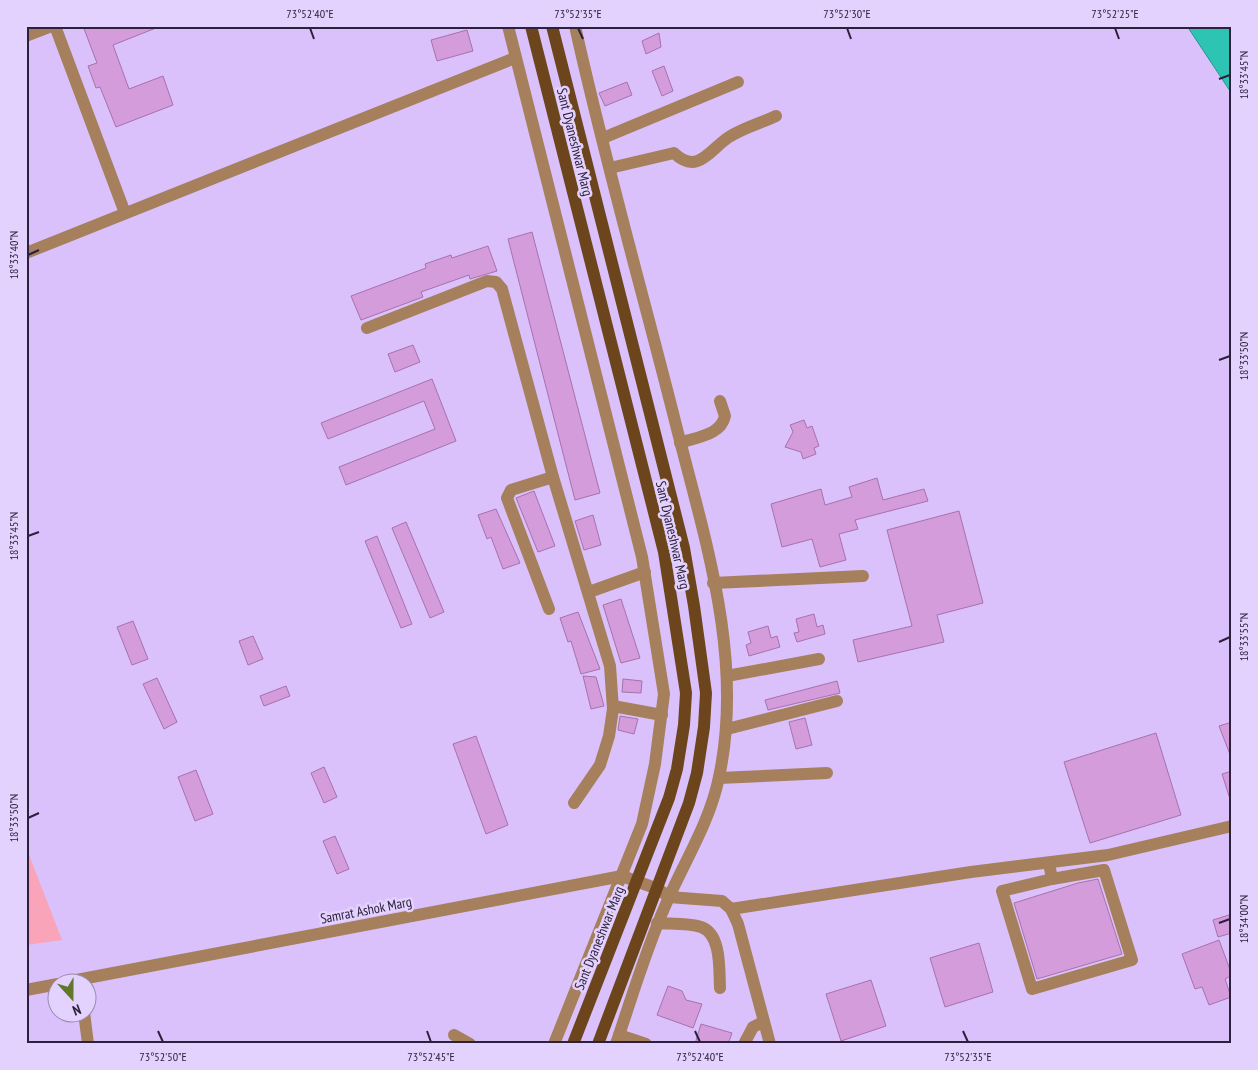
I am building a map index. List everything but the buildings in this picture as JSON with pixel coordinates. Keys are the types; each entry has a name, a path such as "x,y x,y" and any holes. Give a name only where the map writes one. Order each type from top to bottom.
{"main road":[{"name":"Sant Dyaneshwar Marg","path":"531,26 664,552 686,694 684,725 677,769 658,830 573,1044"},
{"name":"Sant Dyaneshwar Marg","path":"552,26 684,548 702,655 706,693 704,727 697,773 678,837 598,1044"}],"street":[{"path":"26,36 53,26 125,213"},
{"path":"508,26 645,572 663,686 662,715 650,792 642,824 554,1044"},
{"path":"575,26 714,582 726,651 728,676 727,729 719,778 709,811 657,923 618,1039 646,1044"},
{"path":"26,252 515,58"},
{"path":"603,138 738,82"},
{"path":"610,168 674,152 684,161 691,162 707,157 729,137 776,116"},
{"path":"367,328 487,281 496,282 502,289 553,477 610,666 613,706 609,736 600,765 574,803"},
{"path":"680,443 713,432 720,426 725,416 720,401"},
{"path":"549,609 507,498 511,490 553,477"},
{"path":"589,592 645,572"},
{"path":"714,582 863,576"},
{"path":"728,676 819,658"},
{"path":"727,729 837,701"},
{"path":"613,706 662,715"},
{"path":"719,778 827,773"},
{"path":"731,909 961,873 1108,854 1232,826"},
{"path":"1049,863 1052,879"},
{"path":"1104,870 1132,960 1032,989 1002,891 1052,879 1104,870"},
{"path":"622,876 658,889 668,897 722,901 731,909 738,924 770,1044"},
{"name":"Samrat Ashok Marg","path":"98,978 622,876"},
{"path":"657,923 701,927 712,935 716,947 720,988"},
{"path":"26,990 48,986"},
{"path":"85,1022 88,1044"},
{"path":"744,1044 753,1027 763,1022"},
{"path":"454,1036 470,1044"}],"shaded area":[{"path":"1187,26 1232,26 1232,94"},
{"path":"26,847 62,940 26,945"}]}
